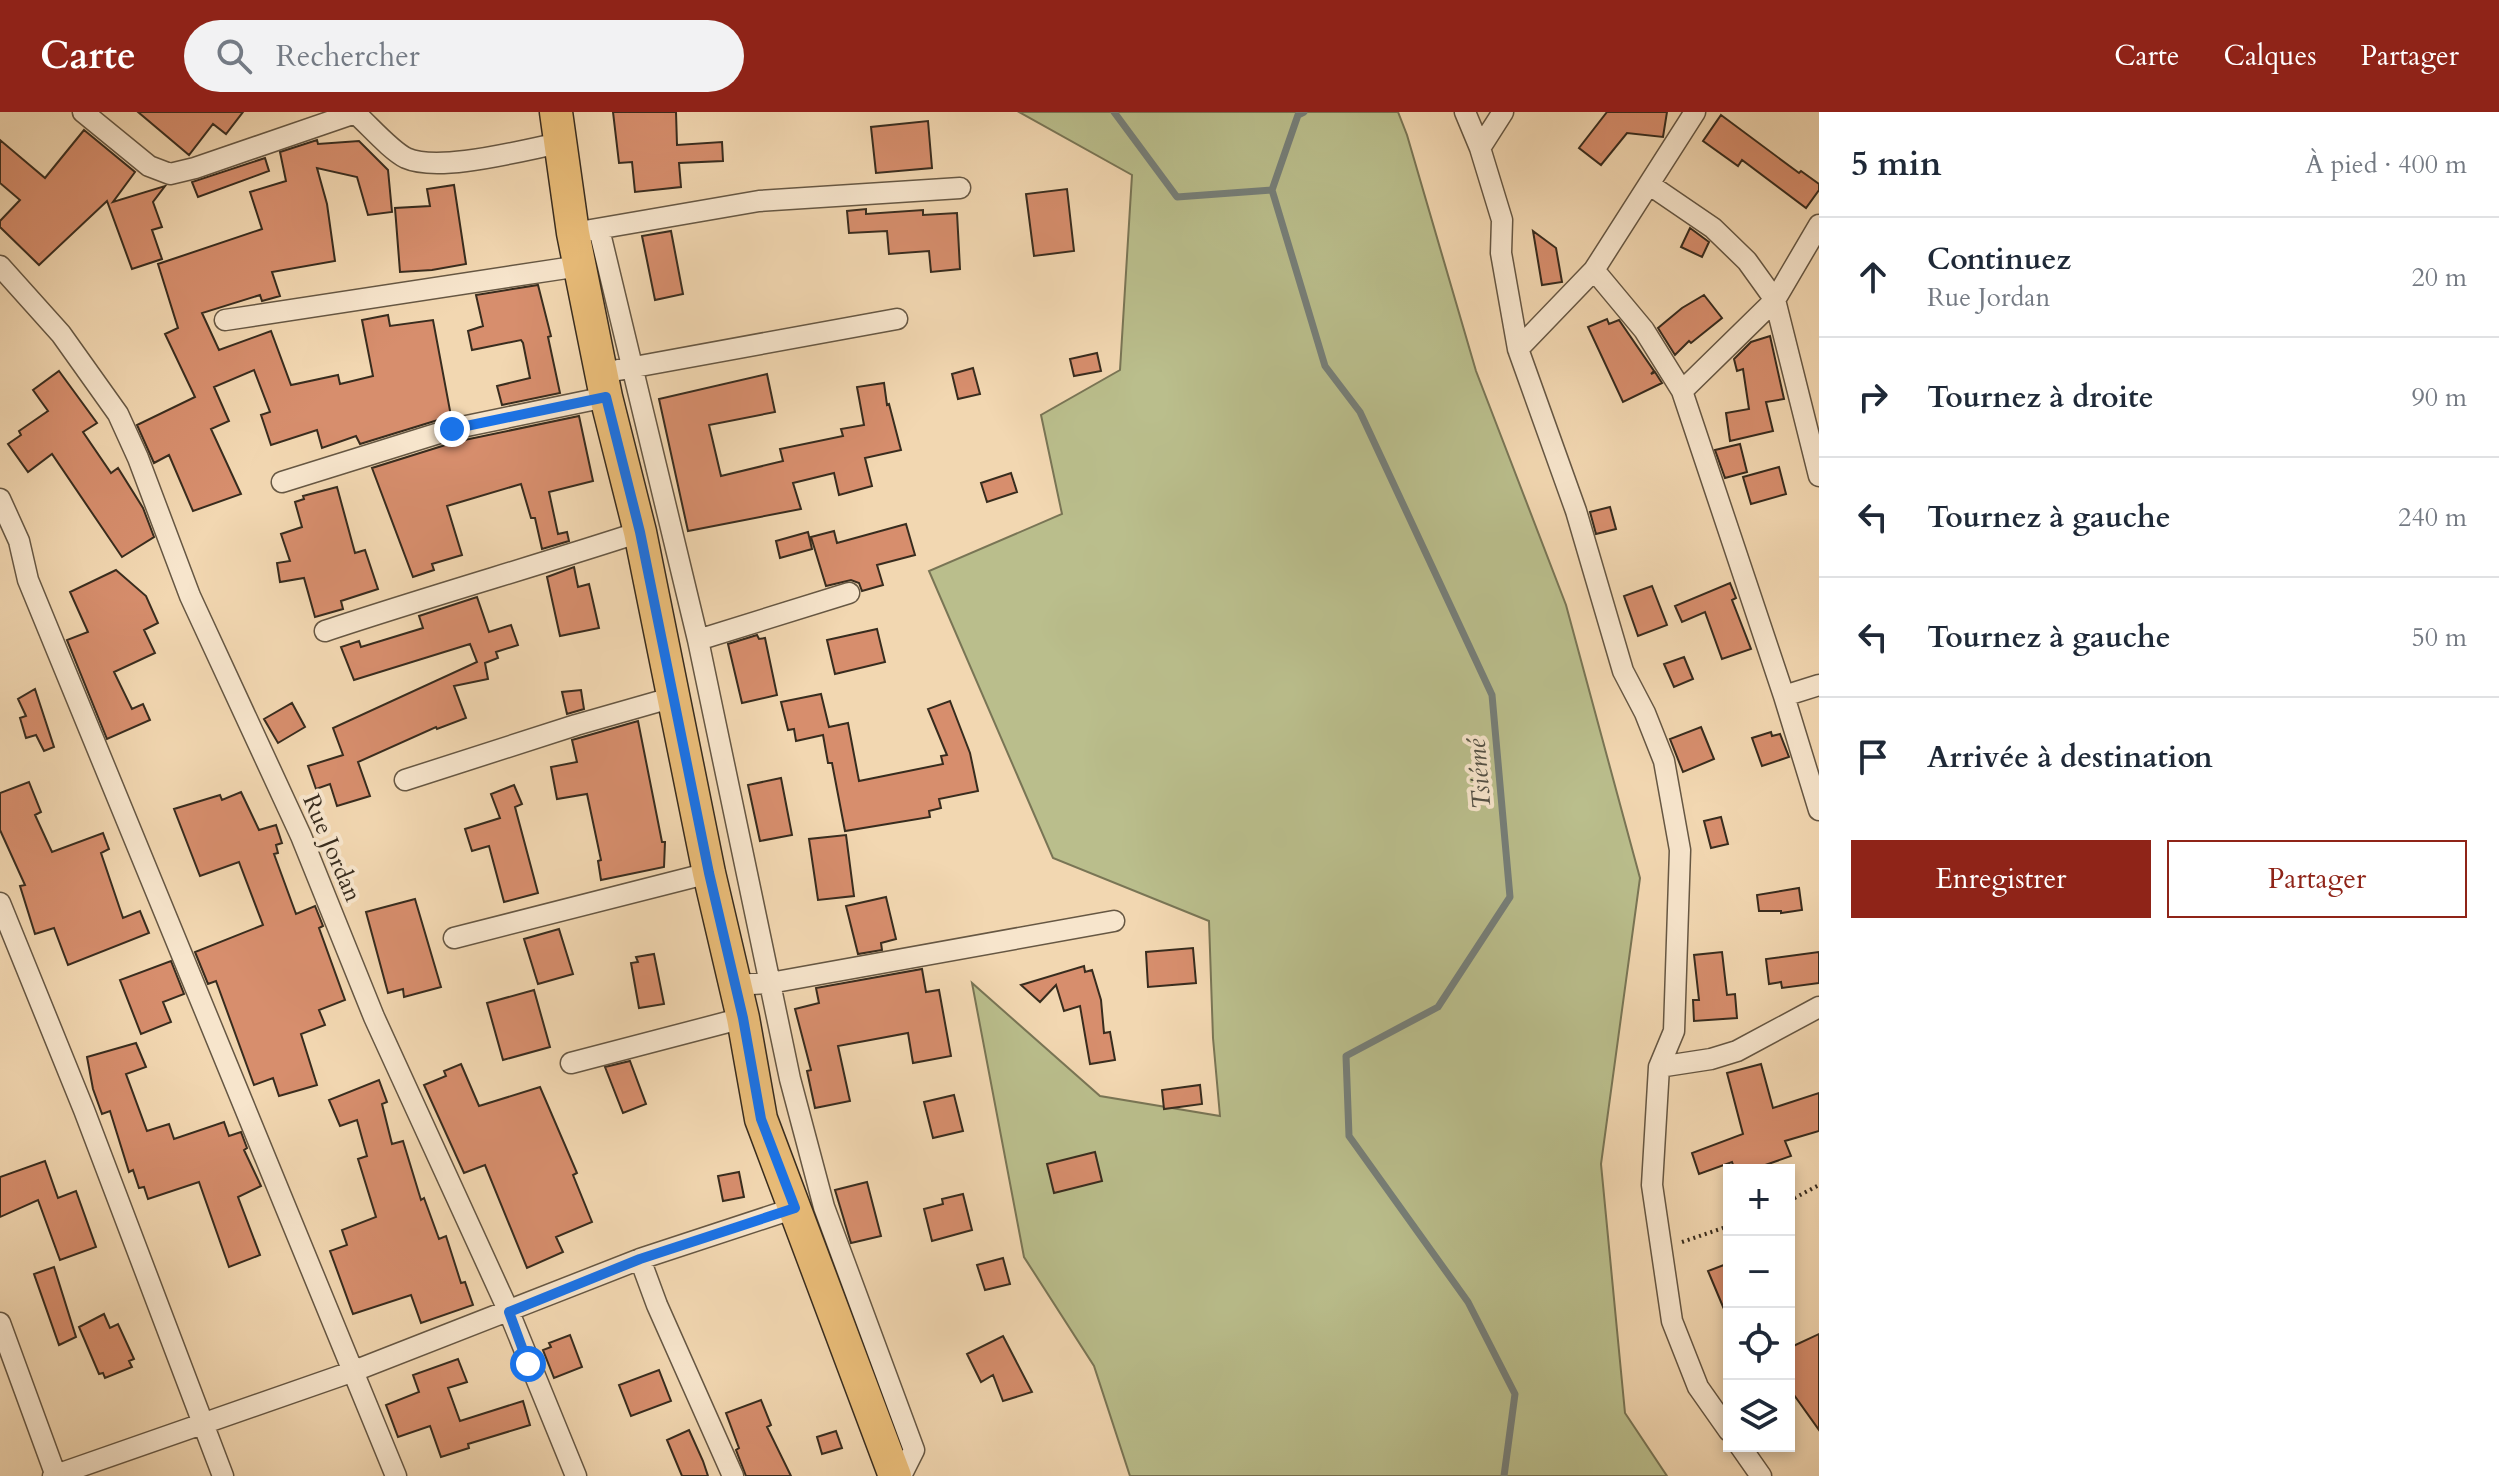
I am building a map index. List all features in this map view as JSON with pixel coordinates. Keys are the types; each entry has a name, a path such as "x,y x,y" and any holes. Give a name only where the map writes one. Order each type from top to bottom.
{"main road":[{"path":"558,128 586,231 580,266 613,379 640,532 709,873 743,1018 761,1119 898,1476"}],"street":[{"path":"83,112 149,166 170,174 355,112 404,157 429,163 470,159 558,128"},
{"path":"1465,112 1480,148 1502,220 1501,253 1518,349 1576,511 1623,671 1645,713 1664,761 1680,850 1674,1031 1659,1067 1652,1185 1672,1321 1698,1387 1723,1422"},
{"path":"1480,148 1503,112"},
{"path":"1518,349 1594,270 1695,112"},
{"path":"1650,185 1713,228 1747,261 1775,300 1819,476"},
{"path":"898,1476 914,1450 824,1207 790,1079 698,640 613,379 586,231 759,201 960,188"},
{"path":"1682,391 1775,300 1819,225"},
{"name":"Rue Jordan","path":"0,266 61,334 118,414 190,596 301,836 374,1017 509,1312 576,1476"},
{"path":"225,320 580,266"},
{"path":"1594,270 1639,323 1682,391 1819,810"},
{"path":"282,482 613,379 897,319"},
{"path":"0,499 19,541 28,580 396,1476"},
{"path":"325,631 640,532"},
{"path":"698,640 849,593"},
{"path":"1784,696 1819,685"},
{"path":"405,780 674,697"},
{"path":"454,938 709,873"},
{"path":"0,903 84,1110 223,1476"},
{"path":"736,985 770,983 1114,921"},
{"path":"1659,1067 1711,1059 1737,1051 1819,1007"},
{"path":"571,1063 743,1018"},
{"path":"0,1323 55,1476 354,1371 640,1259 795,1208"},
{"path":"640,1259 657,1305 733,1476"},
{"path":"1744,1452 1761,1476"}],"path":[{"path":"1795,1198 1819,1185"},
{"path":"1663,1249 1723,1228"}],"green space":[{"path":"1019,112 1398,112 1476,371 1566,605 1640,878 1601,1164 1625,1413 1667,1476 1130,1476 1094,1366 1024,1257 972,983 1100,1096 1220,1116 1213,1038 1209,921 1053,858 929,571 1062,514 1041,415 1120,370 1132,175"}],"building":[{"path":"138,112 243,112 226,134 213,124 189,155"},
{"path":"613,112 676,112 677,145 722,142 723,161 679,163 681,187 635,192 632,162 619,163"},
{"path":"1607,112 1667,112 1663,137 1627,133 1601,165 1579,148"},
{"path":"1721,115 1799,173 1801,171 1819,184 1819,190 1806,208 1742,160 1738,166 1703,141"},
{"path":"928,121 932,168 876,173 871,127"},
{"path":"84,130 135,172 113,202 165,186 153,202 162,227 152,230 162,259 132,269 107,201 39,265 0,227 0,221 20,200 0,183 0,140 45,178"},
{"path":"317,140 318,144 359,141 388,170 392,212 368,215 357,177 317,168 327,204 335,261 272,272 280,296 262,301 260,295 202,313 219,350 271,331 291,385 338,375 340,384 373,376 362,320 388,315 390,326 433,320 451,416 360,444 356,436 322,448 317,430 271,445 261,415 270,412 254,370 214,387 229,421 211,429 241,494 193,511 169,455 154,463 137,425 195,397 165,334 178,328 158,264 262,229 250,192 286,181 280,152"},
{"path":"265,158 269,171 198,197 192,182"},
{"path":"454,185 466,264 400,272 395,208 430,206 427,189"},
{"path":"1067,189 1074,251 1034,256 1026,194"},
{"path":"866,209 866,214 923,210 923,215 957,213 960,269 931,272 929,251 889,254 887,231 849,233 847,211"},
{"path":"1690,228 1709,242 1702,257 1681,247"},
{"path":"671,231 683,294 655,300 642,236"},
{"path":"1533,231 1556,248 1562,282 1542,285"},
{"path":"538,285 551,336 548,337 560,393 502,405 497,386 530,378 523,343 521,340 472,350 468,331 483,326 476,295"},
{"path":"1704,295 1722,318 1675,355 1658,328"},
{"path":"1607,319 1609,324 1619,320 1654,371 1651,374 1655,372 1662,383 1623,402 1588,327"},
{"path":"1770,336 1784,399 1766,402 1773,431 1730,441 1726,413 1749,409 1743,369 1737,371 1734,359 1751,342"},
{"path":"1097,353 1101,371 1074,376 1070,359"},
{"path":"973,368 980,394 958,399 952,374"},
{"path":"59,371 97,423 83,432 111,473 118,468 143,508 154,537 122,557 52,454 28,472 8,444 21,435 19,431 48,411 33,390"},
{"path":"767,374 775,412 709,425 721,476 783,461 780,449 843,436 841,429 864,425 857,387 884,383 887,405 901,450 865,458 872,486 839,495 834,473 793,483 801,509 688,531 659,399"},
{"path":"579,416 593,481 549,492 558,534 567,532 569,541 542,549 535,518 531,518 521,484 447,506 462,555 432,564 434,570 413,577 372,468 455,442"},
{"path":"1740,444 1747,472 1725,478 1715,450"},
{"path":"1779,467 1786,494 1751,504 1743,477"},
{"path":"1011,473 1017,492 987,502 981,483"},
{"path":"337,487 355,553 365,550 378,589 341,601 343,609 315,617 304,578 280,582 277,563 290,561 281,534 302,527 295,502 304,499 303,496"},
{"path":"1610,507 1616,529 1596,534 1590,512"},
{"path":"906,524 915,555 877,565 883,585 862,591 859,583 851,580 826,586 811,537 834,531 837,543"},
{"path":"808,532 812,549 780,558 776,541"},
{"path":"574,567 578,587 589,584 599,628 560,636 547,577"},
{"path":"116,570 146,596 158,623 144,630 155,653 114,672 132,709 143,704 150,720 107,739 67,640 88,632 70,592"},
{"path":"1730,583 1736,598 1732,600 1751,649 1722,659 1705,612 1682,622 1675,606"},
{"path":"1652,586 1667,625 1638,636 1624,596"},
{"path":"477,597 489,632 511,625 518,645 496,652 498,658 485,663 488,679 454,686 466,718 436,727 358,762 370,796 337,806 330,784 316,789 308,766 343,755 333,728 477,662 470,644 354,680 341,647 359,641 361,647 423,628 419,616"},
{"path":"877,629 885,662 835,674 827,640"},
{"path":"757,635 759,639 765,638 777,695 742,703 728,644"},
{"path":"1684,657 1693,679 1674,687 1664,664"},
{"path":"35,689 54,747 44,751 36,735 26,738 20,718 26,716 18,699"},
{"path":"581,690 584,709 567,714 562,692"},
{"path":"821,694 829,727 848,723 859,781 943,764 941,756 947,755 928,709 950,701 970,753 978,791 939,799 941,808 929,811 930,817 845,831 832,763 828,763 823,735 796,741 794,729 788,730 781,702"},
{"path":"292,703 305,727 278,743 264,719"},
{"path":"638,721 662,842 665,842 664,867 601,880 598,861 601,860 587,794 557,799 551,767 577,762 572,740"},
{"path":"1701,727 1714,759 1683,772 1670,739"},
{"path":"1771,732 1772,736 1780,734 1789,757 1762,766 1752,738"},
{"path":"781,778 792,835 760,841 748,785"},
{"path":"29,782 41,812 35,815 52,852 103,833 109,849 101,853 123,918 140,911 149,933 68,965 54,928 35,934 20,886 25,885 0,830 0,793"},
{"path":"514,785 522,804 515,807 538,893 504,902 489,846 472,851 465,829 500,818 491,794"},
{"path":"241,792 259,830 276,825 282,843 276,845 278,853 274,854 296,914 315,906 323,926 319,928 345,1000 319,1010 325,1025 301,1034 317,1085 279,1096 273,1078 254,1085 216,981 208,984 195,952 263,925 239,862 200,876 174,809 220,795 222,800"},
{"path":"1721,817 1728,844 1711,848 1704,821"},
{"path":"846,835 854,896 818,900 809,839"},
{"path":"1799,888 1802,910 1781,913 1759,911 1757,895"},
{"path":"886,897 896,939 881,943 882,950 858,954 846,906"},
{"path":"415,899 441,987 404,997 403,989 388,993 366,912"},
{"path":"559,929 573,974 538,984 524,939"},
{"path":"1193,948 1196,983 1148,987 1146,952"},
{"path":"1722,952 1727,995 1735,994 1737,1018 1694,1021 1693,1000 1699,1000 1694,955"},
{"path":"1819,952 1819,983 1782,988 1781,982 1769,984 1766,959"},
{"path":"654,954 664,1004 639,1008 631,963 638,962 636,957"},
{"path":"171,961 184,994 163,1002 171,1022 141,1034 120,980"},
{"path":"1084,966 1085,972 1092,970 1101,1000 1104,1033 1110,1032 1115,1060 1090,1064 1080,1006 1064,1011 1056,985 1040,1002 1021,985"},
{"path":"922,969 926,992 939,990 951,1056 913,1063 908,1033 838,1046 850,1101 815,1108 807,1071 811,1070 795,1009 819,1003 816,988"},
{"path":"534,990 550,1047 503,1060 487,1003"},
{"path":"136,1043 146,1067 126,1074 147,1131 169,1124 174,1139 224,1122 229,1136 241,1132 247,1148 244,1150 261,1186 238,1197 260,1255 229,1267 199,1182 148,1199 144,1187 139,1188 133,1170 129,1172 110,1111 102,1114 87,1057"},
{"path":"630,1061 646,1104 623,1113 605,1067"},
{"path":"461,1064 479,1106 540,1087 577,1173 573,1175 592,1222 556,1237 563,1252 527,1268 485,1165 464,1173 424,1085 446,1076 444,1071"},
{"path":"1761,1064 1773,1108 1819,1093 1819,1131 1785,1141 1791,1156 1768,1164 1732,1162 1699,1174 1692,1153 1743,1134 1727,1073"},
{"path":"379,1080 387,1102 382,1104 392,1144 403,1141 421,1200 424,1198 439,1239 446,1236 461,1283 465,1282 473,1305 421,1323 411,1295 353,1314 330,1251 347,1245 342,1230 376,1217 358,1159 367,1156 357,1120 340,1126 329,1100"},
{"path":"1200,1085 1202,1104 1164,1109 1162,1090"},
{"path":"954,1095 963,1131 933,1138 924,1102"},
{"path":"1095,1152 1102,1181 1054,1193 1047,1164"},
{"path":"45,1161 58,1198 76,1191 96,1247 60,1260 38,1200 0,1217 0,1177"},
{"path":"739,1172 744,1197 723,1201 718,1176"},
{"path":"867,1182 881,1236 851,1243 835,1190"},
{"path":"963,1194 972,1230 932,1241 924,1209 943,1204 942,1199"},
{"path":"1003,1258 1010,1284 985,1290 977,1265"},
{"path":"1723,1265 1723,1307 1708,1271"},
{"path":"54,1267 76,1337 59,1345 34,1274"},
{"path":"104,1314 110,1328 118,1324 134,1359 129,1361 132,1367 105,1378 103,1373 99,1374 79,1327"},
{"path":"1819,1334 1819,1430 1795,1396 1795,1345"},
{"path":"570,1335 582,1367 554,1378 543,1350 551,1347 549,1343"},
{"path":"1003,1336 1032,1392 1003,1401 993,1375 981,1382 967,1354"},
{"path":"458,1359 467,1382 448,1388 460,1421 523,1401 530,1425 468,1444 469,1448 441,1457 430,1426 398,1437 386,1405 419,1392 413,1375"},
{"path":"659,1370 671,1401 631,1416 619,1385"},
{"path":"761,1400 771,1425 767,1427 791,1476 746,1476 726,1413"},
{"path":"689,1430 708,1476 682,1476 667,1440"},
{"path":"836,1431 842,1448 822,1454 817,1437"}],"waterway":[{"name":"Tsiémé","path":"1114,112 1177,197 1272,190 1325,366 1360,412 1492,695 1510,897 1438,1007 1346,1056 1349,1136 1468,1302 1515,1394 1504,1476"},
{"path":"1272,190 1298,115 1304,112"}],"route":[{"path":"452,429 606,397 640,532 709,873 743,1018 761,1119 795,1208 640,1259 509,1312 528,1364"}]}
